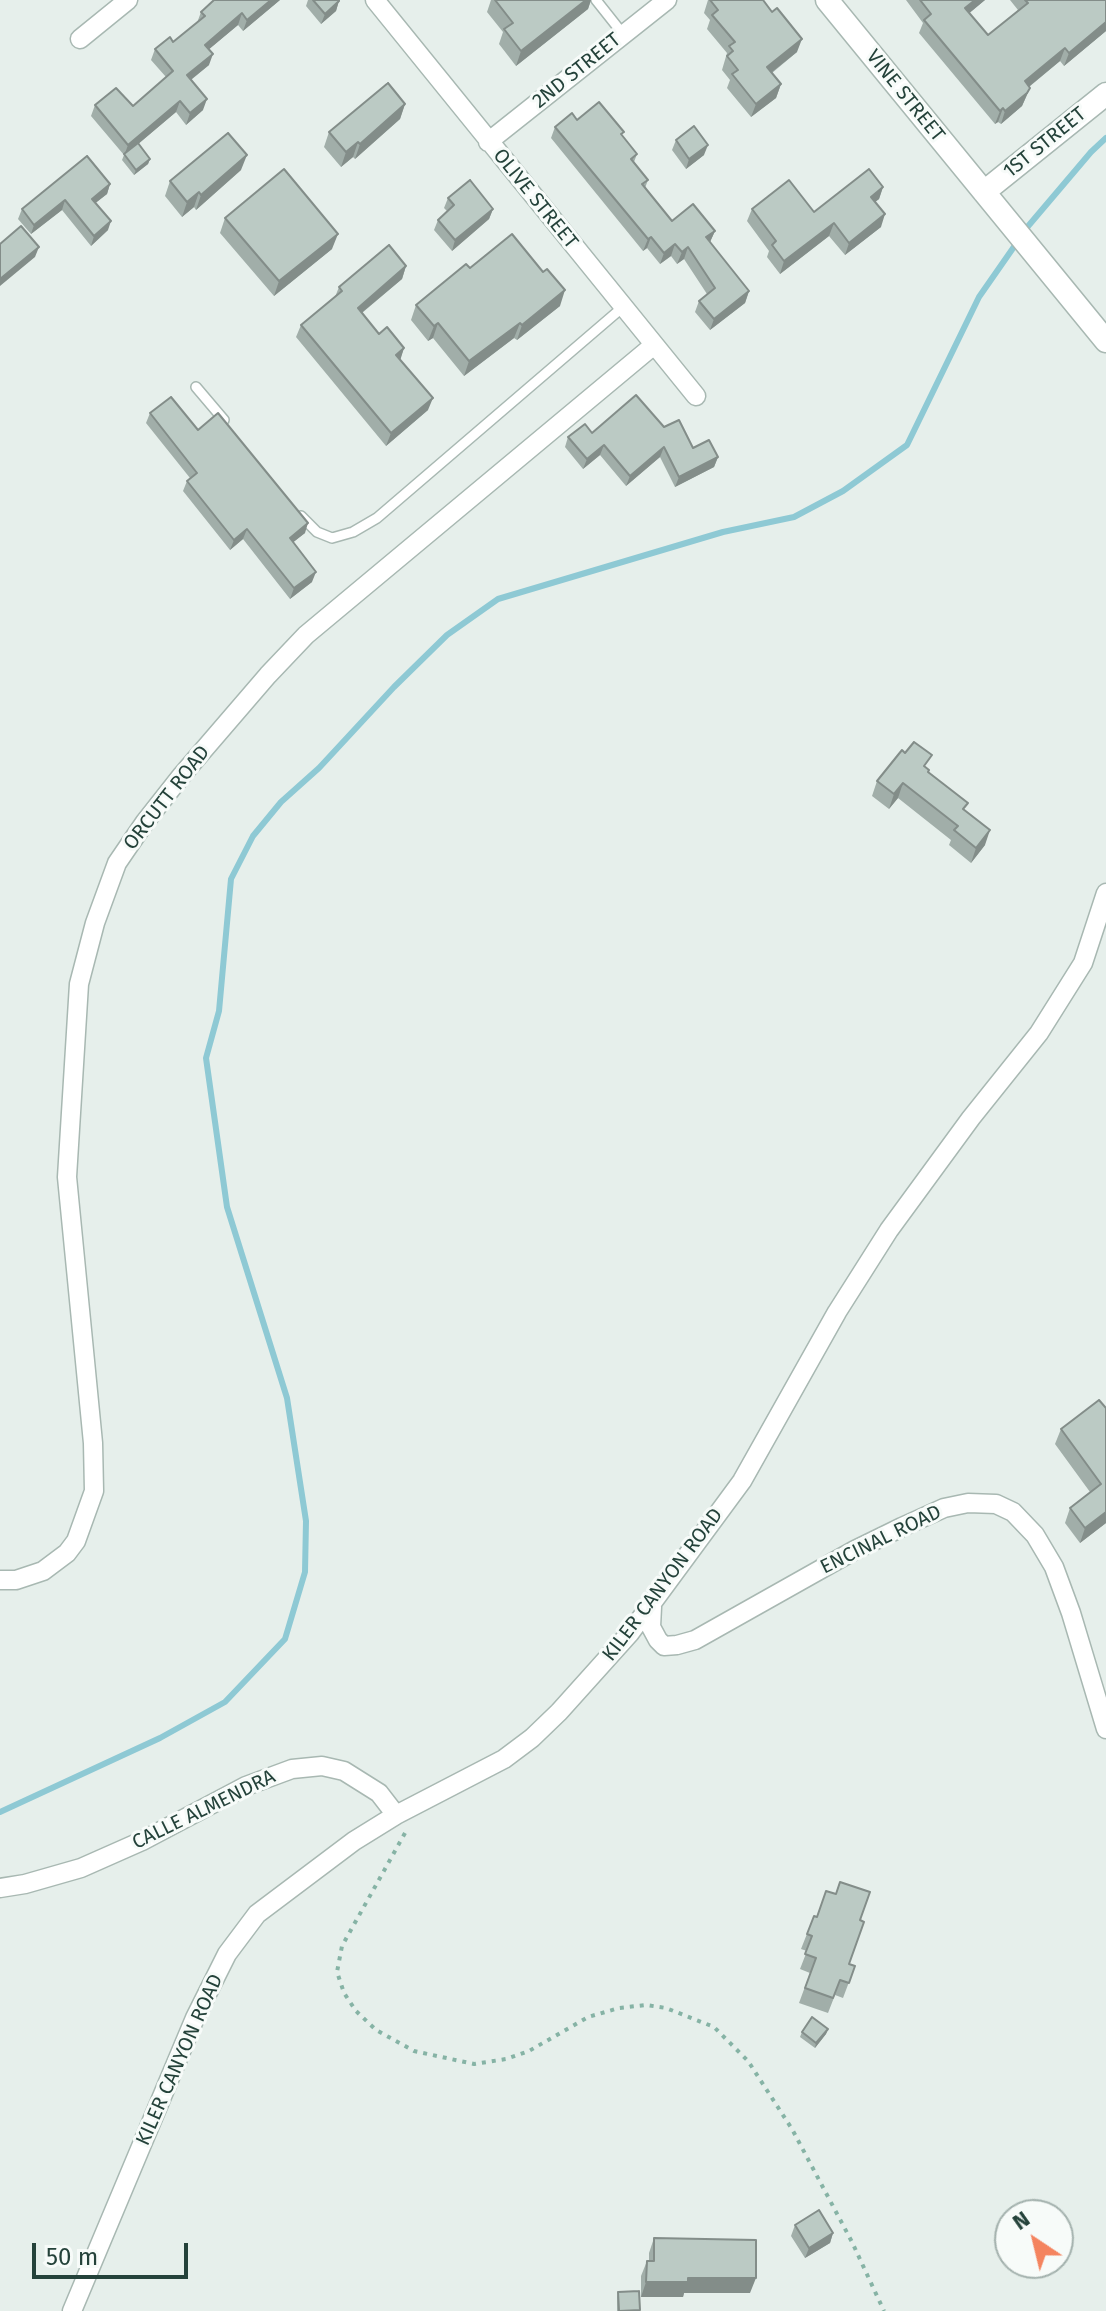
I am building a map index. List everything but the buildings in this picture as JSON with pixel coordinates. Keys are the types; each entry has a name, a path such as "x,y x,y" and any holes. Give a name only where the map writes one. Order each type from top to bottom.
{"street":[{"path":"80,39 128,0"},
{"name":"OLIVE STREET","path":"375,0 696,396"},
{"name":"2ND STREET","path":"488,142 667,0"},
{"name":"VINE STREET","path":"827,0 1106,341"},
{"name":"1ST STREET","path":"984,192 1106,94"},
{"name":"ORCUTT ROAD","path":"0,1580 16,1580 43,1571 67,1553 76,1541 94,1491 93,1443 67,1177 79,984 95,923 117,863 182,775 306,635 654,345"},
{"name":"KILER CANYON ROAD","path":"72,2311 195,2018 227,1954 257,1914 354,1841 396,1815 504,1759 532,1738 652,1607 742,1481 837,1312 889,1230 1046,1022 1083,963 1106,893"},
{"name":"ENCINAL ROAD","path":"652,1607 651,1627 664,1646 695,1640 855,1550 930,1514 968,1503 996,1504 1013,1512 1035,1535 1054,1567 1106,1729"},
{"name":"CALLE ALMENDRA","path":"0,1888 81,1868 142,1841 246,1786 292,1769 322,1766 344,1771 379,1793 396,1815"}],"lane":[{"path":"596,0 623,34"},
{"path":"294,508 317,532 332,538 353,532 377,518 623,307"},
{"path":"196,387 226,423"}],"path":[{"path":"423,1801 342,1946 337,1972 344,1993 356,2011 376,2030 414,2051 474,2064 506,2059 529,2051 588,2017 619,2008 646,2005 666,2008 714,2027 748,2061 792,2129 852,2242 884,2311"}],"waterway":[{"path":"1024,231 1106,138"},
{"path":"0,1812 160,1738 225,1702 285,1639 305,1572 306,1521 287,1398 227,1207 206,1058 219,1011 231,879 253,836 281,802 319,768 447,635 498,599 723,532 794,517 843,491 907,445 979,297 1018,241"}]}
